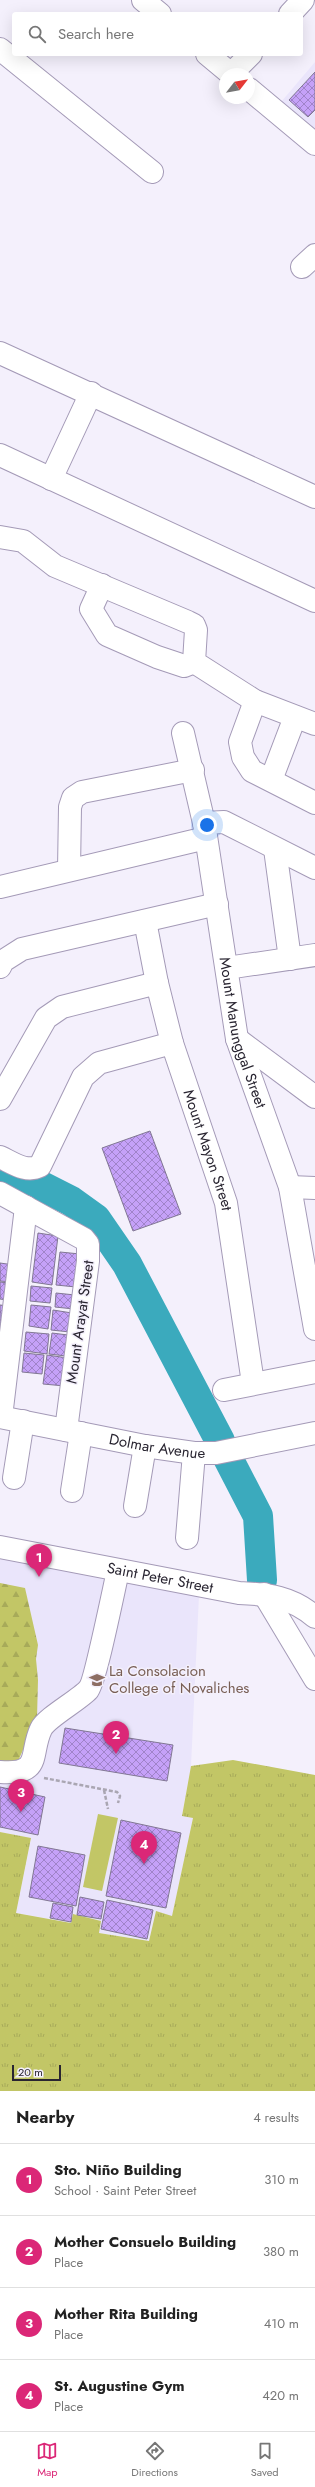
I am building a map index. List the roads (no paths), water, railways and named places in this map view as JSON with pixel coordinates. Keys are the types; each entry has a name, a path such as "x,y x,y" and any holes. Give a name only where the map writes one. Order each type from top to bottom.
{"street":[{"path":"144,0 158,12"},
{"path":"292,12 303,0"},
{"path":"0,49 152,172"},
{"path":"209,56 224,68"},
{"path":"237,68 249,56"},
{"path":"255,94 315,144"},
{"path":"0,353 91,393 315,497"},
{"path":"51,479 91,393"},
{"path":"0,456 315,601"},
{"path":"0,537 23,542 55,566 194,625 196,630 194,662"},
{"path":"102,585 91,609 107,634 170,662 184,666 194,662"},
{"path":"194,662 255,701 315,724"},
{"path":"255,701 240,742 243,757 252,771 315,802"},
{"path":"271,780 295,717"},
{"name":"Mount Manunggal Street","path":"183,733 193,770 205,831 237,1039 290,1187 315,1329"},
{"path":"69,870 70,807 73,798 82,792 193,770"},
{"path":"0,887 69,870 205,831 224,822 315,868"},
{"path":"275,849 290,959"},
{"path":"0,967 4,961 22,949 145,922 217,904"},
{"name":"Mount Mayon Street","path":"145,922 157,982 172,1043 226,1203 253,1383"},
{"path":"227,968 315,955"},
{"path":"0,1099 46,1018 62,1006 157,982"},
{"path":"237,1039 315,1097"},
{"path":"0,1156 23,1168 33,1169 40,1166 82,1077 99,1063 172,1043"},
{"path":"290,1187 315,1188"},
{"name":"Mount Arayat Street","path":"0,1193 84,1239 88,1244 89,1251 74,1431"},
{"path":"0,1417 26,1207"},
{"path":"224,1390 253,1383 315,1372"},
{"name":"Dolmar Avenue","path":"0,1417 145,1446 194,1453 216,1453 315,1433"},
{"path":"14,1478 23,1421"},
{"path":"72,1491 74,1431"},
{"path":"135,1506 145,1446"},
{"path":"187,1538 194,1453"},
{"name":"Saint Peter Street","path":"0,1547 118,1571 239,1593 264,1594 294,1603 315,1617"},
{"path":"0,1772 10,1773 26,1769 33,1762 41,1728 90,1689 118,1571"},
{"path":"264,1594 315,1679"}],"waterway":[{"path":"0,1165 71,1201 96,1219 127,1264 220,1441"},
{"path":"228,1458 258,1516 262,1580"}],"place":[{"name":"Sto. Niño Building","path":"39,1577"},
{"name":"La Consolacion College of Novaliches","path":"97,1680"},
{"name":"Mother Consuelo Building","path":"116,1754"},
{"name":"Mother Rita Building","path":"21,1812"},
{"name":"St. Augustine Gym","path":"144,1864"}]}
